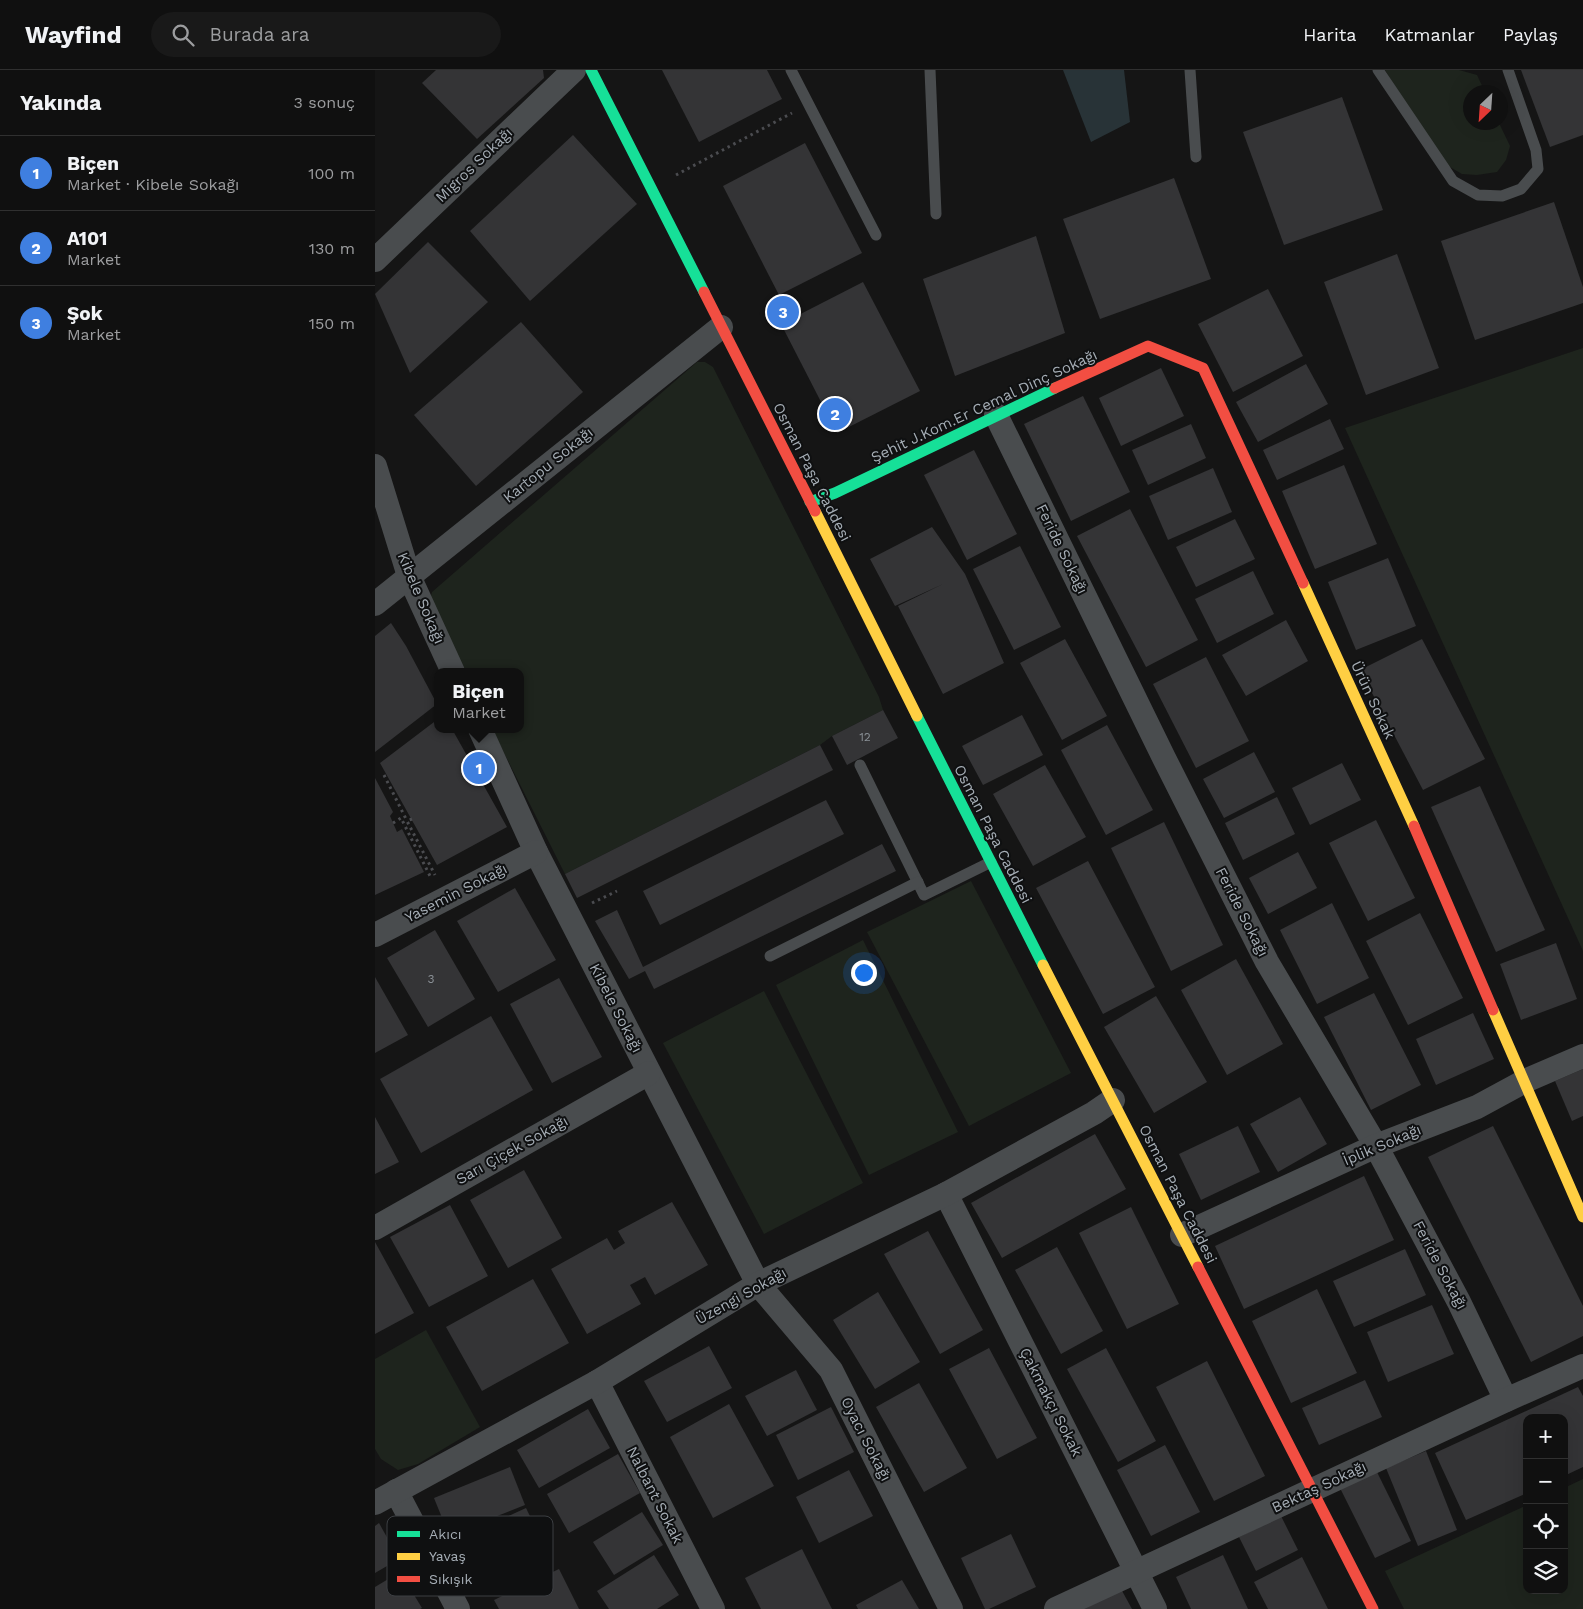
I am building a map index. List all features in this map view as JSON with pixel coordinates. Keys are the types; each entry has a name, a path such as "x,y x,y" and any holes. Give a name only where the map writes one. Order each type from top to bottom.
{"main road":[{"name":"Osman Paşa Caddesi","path":"591,70 991,862 1373,1609"},
{"name":"Şehit J.Kom.Er Cemal Dinç Sokağı","path":"810,502 835,493 996,415 1148,346 1170,355"},
{"name":"Ürün Sokak","path":"1170,355 1203,368 1401,796 1583,1217"}],"street":[{"name":"Migros Sokağı","path":"375,260 573,70"},
{"name":"Kartopu Sokağı","path":"375,604 721,327"},
{"name":"Feride Sokağı","path":"996,415 1164,758 1267,962 1376,1146 1459,1302 1506,1400"},
{"name":"Kibele Sokağı","path":"375,466 409,576 451,668"},
{"name":"Kibele Sokağı","path":"482,733 536,852 758,1284"},
{"name":"Yasemin Sokağı","path":"375,935 536,852"},
{"name":"İplik Sokağı","path":"1182,1235 1376,1146 1477,1107 1525,1081 1583,1056"},
{"name":"Sarı Çiçek Sokağı","path":"375,1228 649,1073"},
{"name":"Üzengi Sokağı","path":"382,1497 597,1382 758,1284 946,1194 1094,1113 1113,1100"},
{"name":"Çakmakçı Sokak","path":"946,1194 1155,1609"},
{"name":"Oyacı Sokağı","path":"758,1284 831,1370 951,1609"},
{"name":"Bektaş Sokağı","path":"1056,1609 1583,1366"},
{"name":"Nalbant Sokak","path":"597,1382 713,1609"},
{"path":"382,1497 395,1516"},
{"path":"449,1596 458,1609"}],"lane":[{"path":"791,70 876,235"},
{"path":"930,70 936,214"},
{"path":"1190,70 1196,157"},
{"path":"1378,70 1453,181 1479,195 1502,196 1521,188 1538,169 1536,150 1508,70"},
{"path":"861,766 924,895 991,862"},
{"path":"770,956 918,882"}],"path":[{"path":"651,188 808,104"},
{"path":"384,775 430,871 401,818 393,823"},
{"path":"407,821 412,819"}],"shaded area":[{"path":"1063,70 1124,70 1130,122 1091,142"},
{"path":"1385,70 1459,70 1477,75 1482,85 1463,85 1463,130 1502,130 1510,146 1506,160 1497,172 1477,175 1462,174 1443,163"},
{"path":"1583,348 1583,951 1345,428"},
{"path":"697,362 705,362 713,367 879,697 883,710 832,736 820,745 565,874 494,733 524,733 524,668 461,668 429,603 432,592"},
{"path":"971,881 1071,1073 969,1126 867,932"},
{"path":"863,940 958,1132 869,1175 776,985"},
{"path":"764,991 863,1183 764,1234 663,1043"},
{"path":"426,1330 480,1427 418,1464 398,1470 381,1459 375,1449 375,1359"},
{"path":"1583,1479 1583,1609 1404,1609 1385,1571 1523,1507 1523,1594 1568,1594 1568,1486"}],"building":[{"path":"436,70 543,70 544,78 477,139 422,83"},
{"path":"662,70 767,70 782,99 699,142"},
{"path":"1521,70 1583,70 1583,135 1550,147"},
{"path":"1342,97 1383,210 1284,245 1243,132"},
{"path":"573,135 637,204 530,301 470,231"},
{"path":"805,143 862,253 779,295 723,186"},
{"path":"1174,178 1211,279 1100,319 1063,219"},
{"path":"1554,202 1583,287 1583,303 1475,340 1441,241"},
{"path":"1036,236 1065,333 955,376 923,279"},
{"path":"428,242 488,302 410,373 375,294"},
{"path":"1397,254 1439,368 1366,395 1324,282"},
{"path":"863,282 920,391 837,433 781,324"},
{"path":"1268,289 1303,356 1233,392 1198,324"},
{"path":"521,322 583,392 476,486 414,415"},
{"path":"1306,364 1328,404 1258,442 1236,402"},
{"path":"1161,368 1184,416 1121,446 1099,398"},
{"path":"1083,396 1130,492 1071,521 1024,424"},
{"path":"1330,419 1344,449 1277,480 1263,450"},
{"path":"1191,424 1206,458 1148,485 1132,450"},
{"path":"974,450 1017,534 967,560 924,475"},
{"path":"1344,465 1377,544 1315,569 1282,491"},
{"path":"1213,468 1232,512 1168,540 1149,496"},
{"path":"1130,509 1198,640 1146,667 1077,536"},
{"path":"1235,519 1255,559 1196,587 1176,547"},
{"path":"932,527 965,574 1004,663 943,694 898,606 943,584 895,606 870,559"},
{"path":"1020,546 1061,627 1014,650 973,569"},
{"path":"1388,558 1416,626 1356,650 1328,582"},
{"path":"1253,571 1274,614 1217,643 1195,599"},
{"path":"1286,620 1308,661 1246,696 1222,655"},
{"path":"391,623 406,646 434,698 434,706 375,752 375,636"},
{"path":"1065,639 1107,716 1062,740 1020,663"},
{"path":"1422,639 1485,759 1423,790 1360,670"},
{"path":"1206,657 1249,741 1196,768 1153,684"},
{"path":"883,710 898,738 847,765 832,736"},
{"path":"1022,715 1043,755 983,785 962,746"},
{"path":"434,722 434,733 454,733 507,827 437,865 380,763"},
{"path":"1107,725 1153,810 1106,835 1061,750"},
{"path":"820,745 833,770 577,898 565,874"},
{"path":"1254,752 1275,792 1224,818 1203,779"},
{"path":"1342,763 1361,800 1310,825 1292,788"},
{"path":"1045,765 1086,837 1033,866 993,794"},
{"path":"375,778 393,812 390,816 397,832 402,829 424,872 375,895"},
{"path":"1480,786 1545,930 1496,952 1431,807"},
{"path":"1277,797 1295,834 1243,860 1225,823"},
{"path":"826,800 844,834 660,925 643,891"},
{"path":"1376,820 1415,898 1368,921 1329,843"},
{"path":"1164,822 1223,945 1171,971 1111,848"},
{"path":"882,844 896,871 654,989 645,971 629,979 595,921 617,910 643,967"},
{"path":"1298,852 1317,888 1268,914 1249,878"},
{"path":"1088,861 1155,987 1103,1014 1036,888"},
{"path":"515,888 556,960 498,992 457,921"},
{"path":"1332,903 1369,978 1317,1004 1280,930"},
{"path":"1420,913 1463,998 1408,1025 1366,941"},
{"path":"435,930 475,999 428,1027 387,958"},
{"path":"1556,943 1577,999 1521,1020 1500,964"},
{"path":"1236,959 1283,1044 1227,1075 1181,990"},
{"path":"375,977 408,1035 375,1053"},
{"path":"559,978 602,1057 552,1083 510,1004"},
{"path":"1374,993 1421,1085 1371,1110 1324,1017"},
{"path":"1156,996 1207,1082 1154,1113 1104,1027"},
{"path":"1473,1013 1494,1059 1436,1085 1416,1039"},
{"path":"491,1016 533,1090 421,1153 380,1079"},
{"path":"1583,1069 1583,1116 1572,1121 1555,1081"},
{"path":"1300,1097 1327,1144 1278,1172 1250,1124"},
{"path":"375,1117 399,1162 375,1174"},
{"path":"1238,1126 1260,1172 1201,1200 1179,1154"},
{"path":"1493,1126 1583,1306 1583,1336 1531,1362 1428,1157"},
{"path":"1095,1134 1126,1189 1002,1258 971,1203"},
{"path":"524,1170 562,1238 508,1268 470,1200"},
{"path":"1364,1176 1394,1240 1244,1309 1215,1246"},
{"path":"672,1202 708,1265 655,1295 645,1277 630,1285 641,1304 587,1334 551,1269 607,1238 614,1250 625,1243 618,1231"},
{"path":"450,1205 488,1276 429,1307 390,1237"},
{"path":"1131,1207 1179,1304 1127,1329 1079,1233"},
{"path":"928,1231 983,1330 940,1354 884,1254"},
{"path":"375,1242 414,1313 375,1334"},
{"path":"1057,1247 1103,1331 1061,1354 1015,1270"},
{"path":"1405,1249 1426,1295 1354,1327 1333,1281"},
{"path":"533,1279 569,1343 482,1391 446,1327"},
{"path":"1317,1289 1357,1373 1291,1403 1252,1321"},
{"path":"878,1292 920,1362 875,1389 833,1320"},
{"path":"1432,1305 1454,1354 1388,1382 1367,1332"},
{"path":"709,1346 732,1388 667,1422 644,1381"},
{"path":"989,1348 1037,1438 997,1459 949,1369"},
{"path":"1106,1348 1156,1441 1118,1462 1067,1369"},
{"path":"1207,1361 1265,1476 1214,1501 1156,1387"},
{"path":"796,1370 817,1410 767,1436 745,1396"},
{"path":"1365,1380 1382,1417 1319,1445 1302,1408"},
{"path":"919,1383 967,1468 924,1492 876,1407"},
{"path":"1578,1387 1583,1396 1583,1467 1568,1474 1568,1414 1523,1414 1523,1495 1466,1520 1435,1453"},
{"path":"729,1404 774,1486 713,1518 670,1437"},
{"path":"831,1407 854,1452 798,1480 776,1435"},
{"path":"588,1409 610,1448 539,1488 517,1450"},
{"path":"1165,1445 1200,1512 1151,1536 1117,1470"},
{"path":"1426,1451 1457,1530 1418,1546 1386,1468"},
{"path":"618,1454 640,1493 569,1533 547,1494"},
{"path":"510,1467 525,1505 497,1516 441,1516 434,1498"},
{"path":"849,1470 873,1516 819,1543 796,1497"},
{"path":"1376,1470 1411,1541 1375,1558 1340,1488"},
{"path":"526,1508 530,1516 509,1516"},
{"path":"642,1512 663,1545 614,1575 593,1542"},
{"path":"1281,1516 1298,1550 1256,1571 1239,1537"},
{"path":"379,1523 387,1537 387,1566 375,1573 375,1526"},
{"path":"1011,1534 1036,1587 989,1609 985,1609 961,1558"},
{"path":"802,1549 832,1609 761,1609 745,1578"},
{"path":"654,1555 679,1595 657,1609 609,1609 597,1591"},
{"path":"1223,1555 1248,1609 1191,1609 1176,1577"},
{"path":"1302,1557 1328,1609 1268,1609 1254,1582"},
{"path":"559,1569 579,1609 499,1609 494,1600 502,1596 553,1596 553,1572"},
{"path":"387,1580 387,1596 415,1596 422,1608 375,1609 375,1587"},
{"path":"902,1580 919,1609 858,1609 856,1605"},
{"path":"1121,1589 1132,1609 1084,1609"}],"traffic: fast":[{"path":"591,70 704,292"},
{"path":"810,502 835,493 1055,388"},
{"path":"917,716 1043,965"}],"traffic: slow":[{"path":"815,511 917,716"},
{"path":"1303,583 1414,826"},
{"path":"1043,965 1198,1267"},
{"path":"1493,1010 1583,1217"}],"traffic: jam":[{"path":"704,292 815,511"},
{"path":"1055,388 1148,346 1203,368 1303,583"},
{"path":"1414,826 1493,1010"},
{"path":"1198,1267 1373,1609"}],"place":[{"name":"Şok","path":"783,312"},
{"name":"A101","path":"835,414"},
{"name":"Biçen","path":"479,768"}]}
